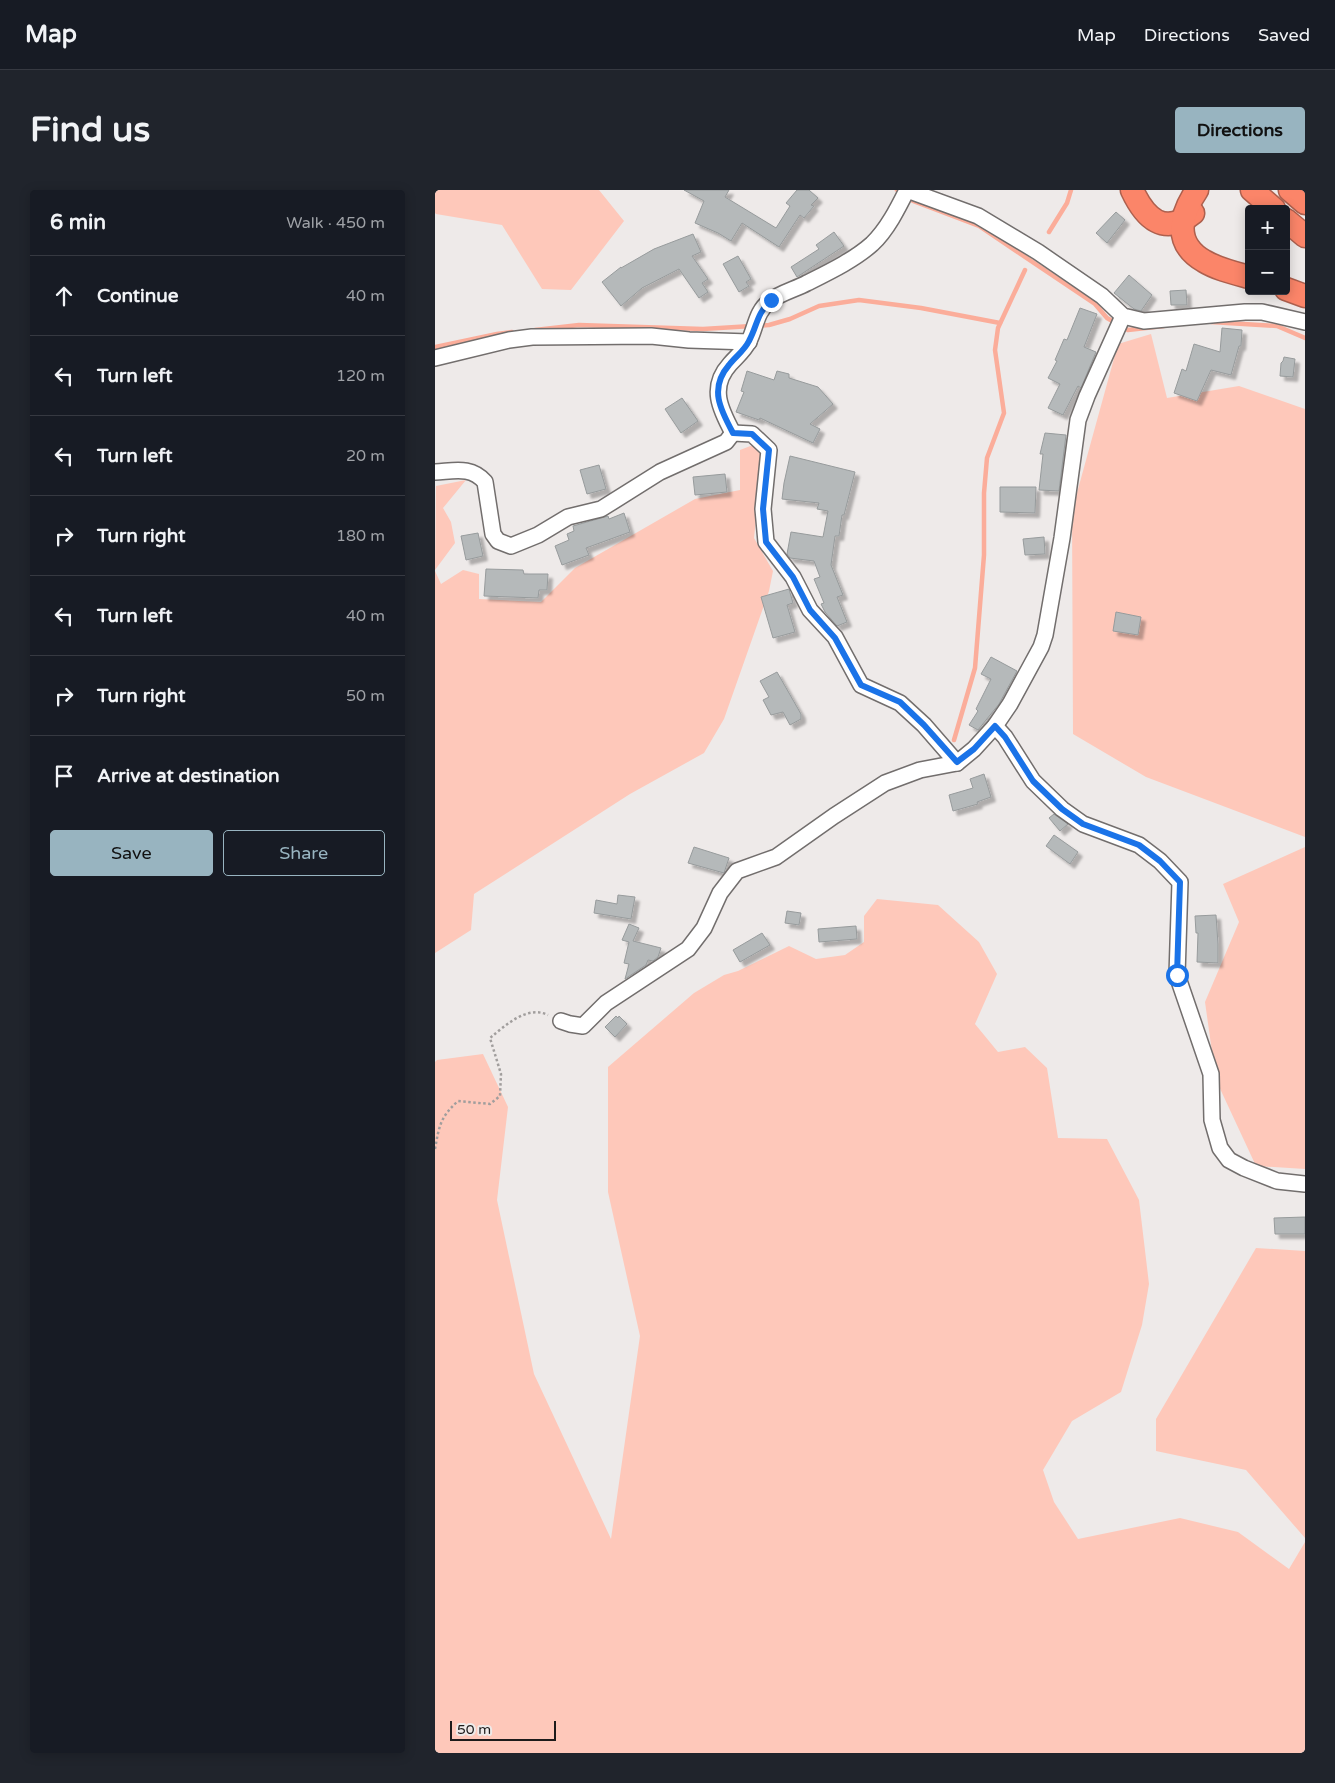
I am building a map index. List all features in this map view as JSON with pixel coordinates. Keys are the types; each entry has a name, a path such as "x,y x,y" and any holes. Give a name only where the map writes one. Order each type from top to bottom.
{"highway":[{"path":"1132,190 1140,206 1149,216 1159,222 1169,224 1182,222 1195,211 1210,190"},
{"path":"1197,190 1183,213 1182,222 1185,241 1191,251 1203,261 1245,276"},
{"path":"1252,190 1269,205"},
{"path":"1290,190 1305,203"},
{"path":"1290,223 1305,236"},
{"path":"1290,291 1305,296"}],"street":[{"path":"733,433 722,414 717,399 720,378 730,364 740,356 762,309 771,300 813,280 872,244 883,232 907,190 978,216 1038,252 1102,296 1120,323"},
{"path":"1120,323 1245,312 1262,312 1305,322"},
{"path":"561,1021 583,1026 606,1003 688,949 704,928 720,893 737,871 777,857 834,816 885,783 920,770 957,762 974,749 995,726 1041,646 1045,635 1078,420 1120,323"},
{"path":"435,358 509,340 532,337 651,336 689,340 753,331"},
{"path":"435,472 466,470 480,477 485,482 493,534 498,541 511,546 538,535 568,517 601,509 660,472 726,442 733,433"},
{"path":"733,433 752,434 769,450 763,509 766,542 793,577 810,610 835,638 861,685 900,702 924,725 957,762"},
{"path":"995,726 1005,737 1033,781 1062,809 1083,824 1139,845 1160,861 1180,882 1177,975 1211,1074 1212,1120 1220,1148 1229,1160 1244,1168 1277,1181 1305,1184"}],"path":[{"path":"435,1149 440,1122 447,1110 458,1101 490,1104 500,1096 501,1074 490,1038 507,1024 527,1013 545,1013 561,1021"}],"shaded area":[{"path":"435,190 599,190 624,221 571,290 542,289 502,225 436,214"},
{"path":"1151,334 1167,398 1239,386 1305,409 1305,837 1146,777 1073,734 1072,511 1118,344"},
{"path":"753,445 763,454 754,538 773,571 769,591 724,719 704,753 630,794 474,894 471,930 435,953 435,571 441,584 463,570 479,574 479,599 541,602 575,568 695,499 740,490 740,450"},
{"path":"466,480 443,508 451,522 455,543 435,570 436,486"},
{"path":"1305,847 1305,1169 1256,1166 1216,1080 1205,1002 1239,922 1223,884"},
{"path":"877,899 938,905 979,942 997,974 975,1024 998,1052 1025,1047 1047,1068 1058,1138 1107,1139 1139,1200 1149,1284 1142,1325 1121,1392 1072,1421 1043,1470 1054,1502 1078,1539 1180,1518 1238,1532 1289,1569 1305,1542 1305,1753 435,1753 435,1062 437,1060 483,1054 508,1107 497,1200 534,1374 611,1539 640,1336 608,1192 608,1067 694,993 724,975 738,971 789,946 816,959 845,955 864,942 864,916"},
{"path":"1256,1248 1305,1251 1305,1538 1246,1470 1156,1451 1156,1419"}],"building":[{"path":"684,190 729,190 725,197 776,228 790,206 786,203 797,190 809,190 818,198 811,205 814,206 804,218 800,215 779,247 742,223 731,241 695,223 704,201"},
{"path":"1116,212 1125,220 1107,243 1096,233"},
{"path":"834,232 844,246 797,277 791,267 819,249 816,245"},
{"path":"693,234 701,252 692,256 708,279 702,283 708,292 699,298 679,269 642,288 621,306 602,282 621,267 654,249"},
{"path":"738,256 751,279 746,282 749,286 739,292 723,264"},
{"path":"1129,275 1152,295 1141,311 1134,309 1114,293"},
{"path":"1186,290 1187,305 1171,305 1170,291"},
{"path":"1080,308 1097,314 1084,347 1096,352 1081,388 1078,386 1063,415 1048,408 1060,384 1048,378 1057,361 1055,360 1064,339 1067,340"},
{"path":"1222,328 1242,330 1241,346 1239,346 1231,375 1211,370 1197,401 1174,393 1182,369 1186,371 1194,344 1220,352"},
{"path":"1284,357 1295,359 1293,377 1280,376 1281,363"},
{"path":"747,371 774,380 777,371 789,374 789,378 818,387 833,404 810,424 820,429 813,443 760,418 759,420 736,412 744,392 741,391"},
{"path":"682,398 698,421 681,433 665,409"},
{"path":"1045,433 1066,435 1059,491 1039,490 1043,454 1040,454"},
{"path":"790,456 855,472 844,515 842,515 839,536 835,536 831,565 843,595 837,597 847,622 837,626 821,604 824,603 814,579 820,577 814,561 790,558 787,554 791,532 823,537 828,511 817,509 819,503 782,499"},
{"path":"599,465 606,489 587,494 580,470"},
{"path":"725,474 727,492 695,495 693,477"},
{"path":"1000,487 1036,487 1035,513 1000,512"},
{"path":"624,513 630,532 586,548 589,555 562,565 555,546 569,540 567,534 574,531 573,526 608,516 609,519"},
{"path":"478,533 483,556 466,560 461,536"},
{"path":"1044,537 1045,554 1025,555 1023,539"},
{"path":"486,569 523,570 524,574 548,574 547,590 539,590 538,598 484,596"},
{"path":"789,589 793,603 787,605 795,632 773,638 761,597"},
{"path":"1116,612 1141,617 1138,635 1113,631"},
{"path":"991,657 1017,671 999,704 978,730 969,725 978,711 976,709 991,679 981,674"},
{"path":"777,672 801,714 801,719 790,725 783,712 771,715 763,700 769,697 760,681"},
{"path":"984,774 991,797 977,802 978,804 953,811 949,795 973,788 970,779"},
{"path":"1054,814 1068,824 1060,831 1049,818"},
{"path":"1054,835 1078,852 1070,864 1046,846"},
{"path":"694,847 729,858 724,873 688,863"},
{"path":"618,895 635,897 631,919 594,913 596,900 617,904"},
{"path":"787,911 801,913 799,925 785,923"},
{"path":"1216,915 1218,963 1197,962 1198,933 1196,933 1195,916"},
{"path":"629,924 639,928 633,941 661,948 658,957 653,961 648,960 646,965 625,979 629,964 624,963 629,942 622,940"},
{"path":"856,926 857,939 819,942 818,929"},
{"path":"762,933 770,945 740,962 733,950"},
{"path":"616,1016 618,1018 619,1016 627,1024 615,1037 605,1027"},
{"path":"1305,1217 1305,1234 1275,1234 1274,1218"}],"waterway":[{"path":"897,190 913,201 979,226 1095,304 1107,318 1128,330 1164,326"},
{"path":"1049,232 1067,203 1071,190"},
{"path":"954,740 975,668 984,555 984,493 987,458 1004,413 995,350 998,328 1025,270"},
{"path":"535,330 579,325 703,329 769,325 790,319 819,306 859,300 921,308 1000,323"},
{"path":"1211,322 1277,326 1305,338"},
{"path":"435,347 512,332"}],"route":[{"path":"771,300 762,309 749,342 740,356 730,364 720,378 717,399 722,414 733,433 752,434 769,450 763,509 766,542 793,577 810,610 835,638 861,685 900,702 924,725 957,762 974,749 995,726 1005,737 1033,781 1062,809 1083,824 1139,845 1160,861 1180,882 1177,975"}]}
